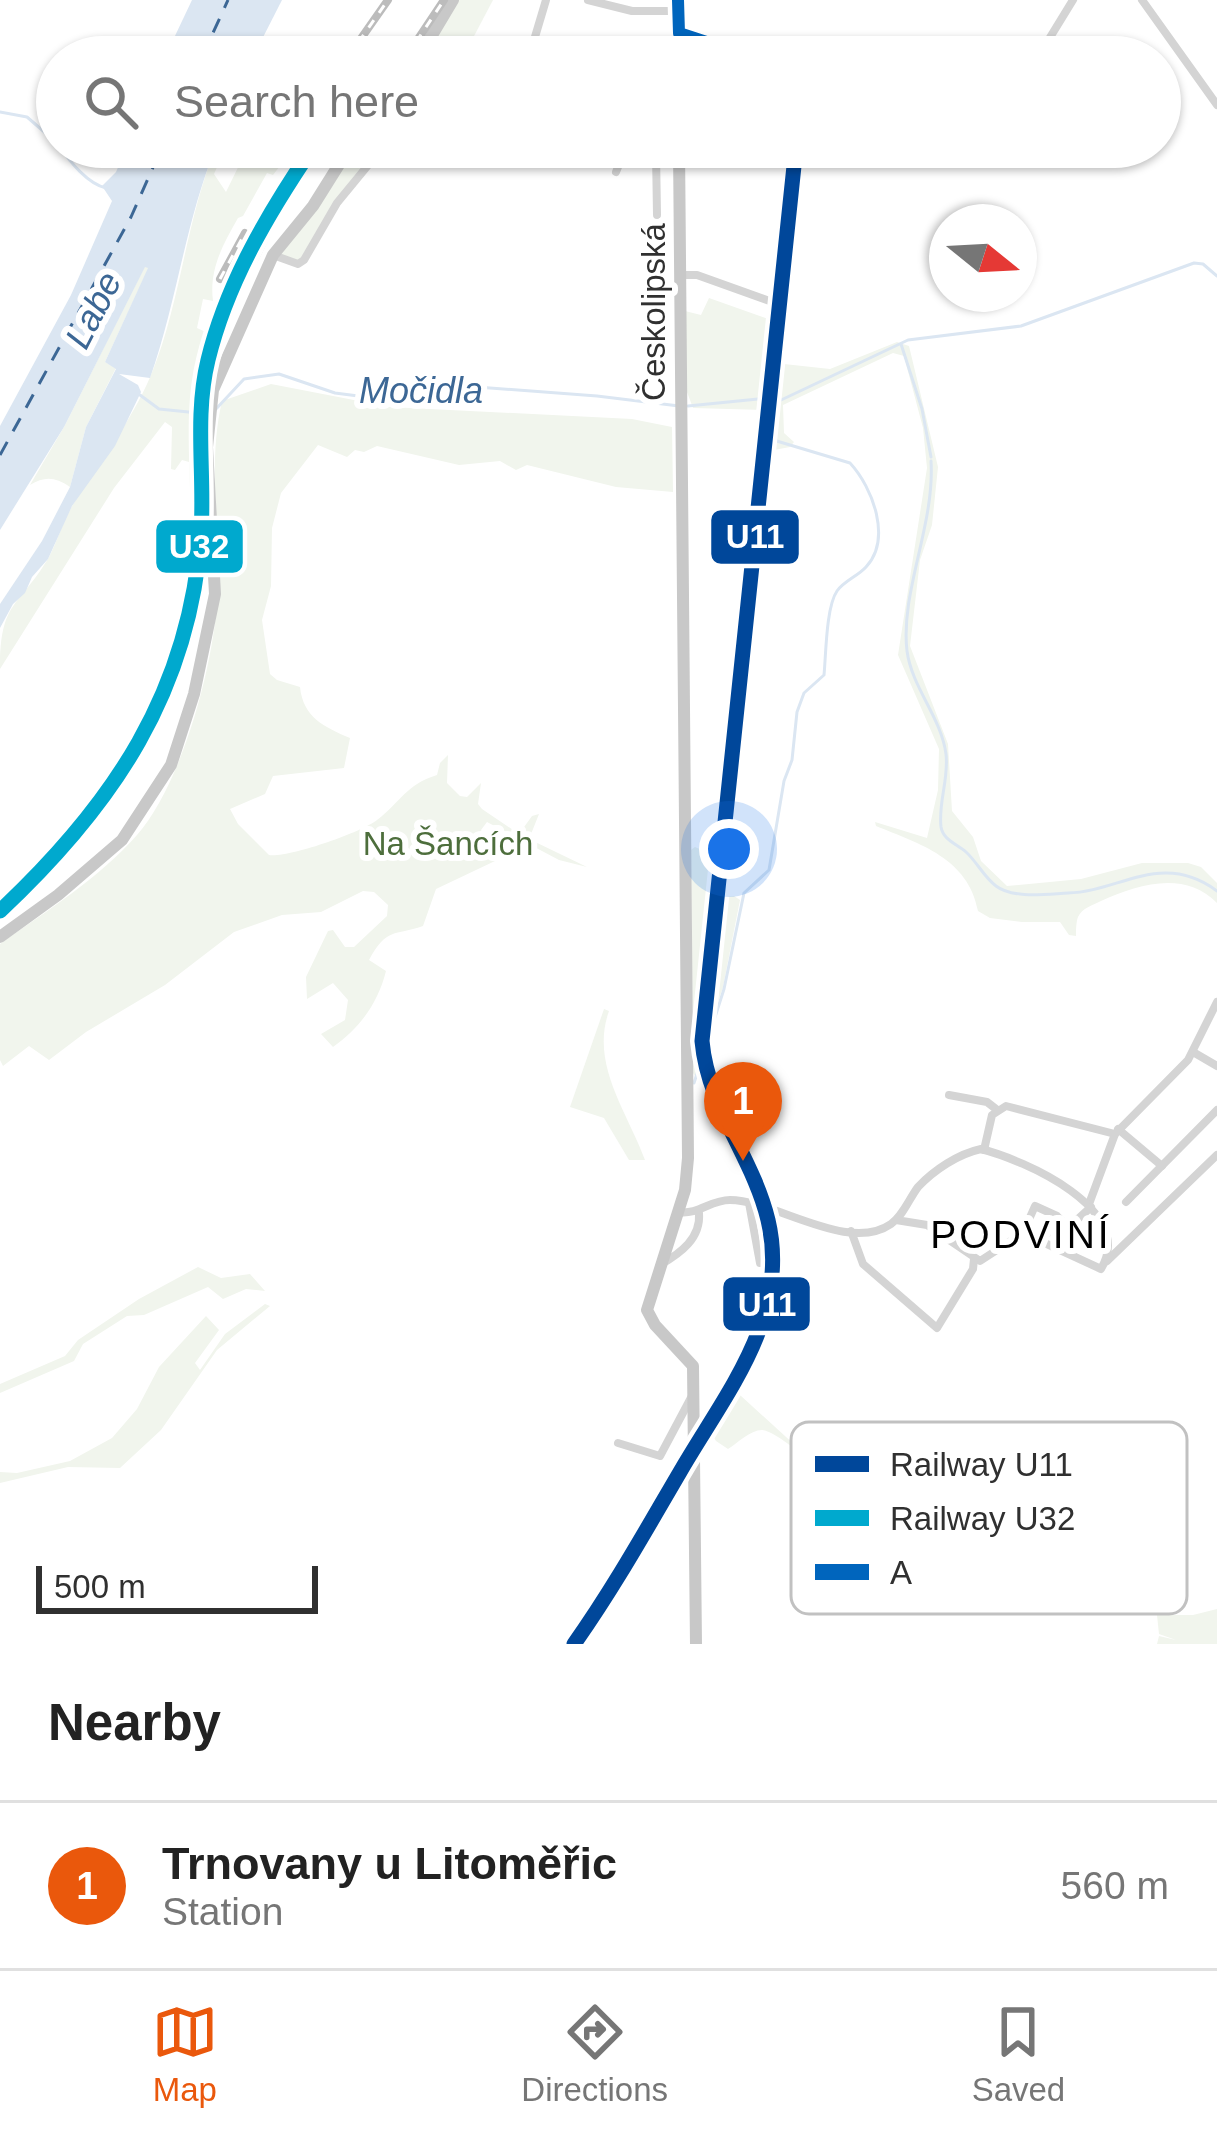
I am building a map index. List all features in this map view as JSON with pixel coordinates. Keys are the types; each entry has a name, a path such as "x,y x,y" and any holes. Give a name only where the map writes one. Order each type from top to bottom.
{"main road":[{"path":"432,36 453,0"},
{"path":"678,6 679,33"},
{"path":"0,937 122,840 143,812 178,746 215,594 208,415 219,374 273,255 337,168"},
{"name":"Českolipská","path":"679,168 688,1158 677,1212 646,1310 691,1360 694,1393"},
{"path":"694,1393 696,1644"}],"street":[{"path":"535,36 546,0"},
{"path":"588,0 632,11 678,6"},
{"path":"1051,36 1073,0"},
{"path":"1142,0 1168,36"},
{"path":"679,33 688,36"},
{"path":"1181,55 1217,105"},
{"path":"273,255 298,264 304,260 337,203 366,168"},
{"path":"616,172 618,168"},
{"path":"656,168 657,215"},
{"path":"657,199 680,196"},
{"path":"680,275 697,274 776,303"},
{"path":"1038,1237 1066,1225 1090,1205 1117,1132 1193,1052 1217,1002"},
{"path":"1193,1052 1217,1066"},
{"path":"949,1095 987,1102 996,1109"},
{"path":"996,1109 1027,1109 1117,1132 1162,1166"},
{"path":"984,1150 996,1109"},
{"path":"1126,1202 1217,1110"},
{"path":"677,1212 699,1213 723,1201 749,1203 818,1227 878,1230 896,1220 931,1175 954,1160 984,1150 1054,1180 1090,1205 1106,1235 1106,1261"},
{"path":"896,1220 927,1225 974,1258 985,1260 1024,1233 1101,1269 1217,1155"},
{"path":"749,1203 760,1263"},
{"path":"1024,1233 1035,1206 1066,1225"},
{"path":"658,1266 691,1242 699,1213"},
{"path":"851,1231 863,1264 937,1328 973,1269 974,1258"},
{"path":"618,1443 660,1456 694,1393"}],"green space":[{"path":"455,0 493,0 474,36 434,36"},
{"path":"209,168 217,168 214,174 226,192 238,168 278,168 273,175 267,173 238,218 215,268 213,301 203,299 197,328 210,334 197,395 192,542 189,462 182,460 171,469 172,427 165,422 114,488 0,669 7,617 49,557 71,508 151,375"},
{"path":"338,168 366,168 302,259 298,262 276,254"},
{"path":"798,168 784,364 830,369 897,342 909,346 938,467 910,646 948,744 952,811 973,837 981,861 1007,886 1081,879 1142,863 1188,863 1201,867 1217,883 1217,903 1191,886 1161,883 1085,909 1078,917 1076,936 1069,935 1060,922 990,918 978,911 964,878 940,855 876,826 875,822 927,838 938,790 939,749 898,655 927,468 923,428 904,356 893,353 783,405 784,433 794,442 774,450 760,509"},
{"path":"145,266 149,267 105,362 116,368 86,427 70,487 50,479 30,485 64,427"},
{"path":"709,298 774,321 765,410 693,408 687,392 685,311 701,315"},
{"name":"Na Šancích","path":"271,384 390,407 632,419 672,427 673,492 616,487 527,465 516,470 500,461 459,465 377,446 355,450 347,457 318,445 281,493 272,528 271,586 262,620 270,674 300,687 310,713 350,738 344,768 273,776 265,794 230,809 238,824 269,855 324,844 377,820 410,789 437,775 448,755 447,783 460,796 467,797 481,783 478,804 519,834 539,814 529,839 587,867 559,860 487,822 481,830 495,861 436,889 423,926 381,942 369,960 386,971 378,994 360,1023 333,1047 321,1034 345,1020 348,1000 333,983 307,999 306,977 328,931 333,930 345,947 354,947 387,916 388,905 374,892 363,891 321,912 282,915 234,932 165,985 49,1060 29,1046 3,1066 0,944 122,851 154,812 183,751 204,680 216,613 215,469 222,401"},
{"path":"695,847 718,857 700,1029 702,1076 697,1079 693,1073 691,850"},
{"path":"734,896 740,900 723,987 705,1041 719,904"},
{"path":"604,1009 609,1011 604,1031 607,1069 645,1160 629,1160 604,1118 570,1107"},
{"path":"770,1217 783,1240 777,1303 740,1395 791,1446 762,1430 728,1449 710,1431 761,1330 774,1280"},
{"path":"198,1267 221,1278 250,1274 265,1291 246,1289 223,1299 208,1287 144,1315 127,1316 83,1344 74,1361 0,1393 0,1384 65,1356 78,1340 139,1299"},
{"path":"265,1304 270,1306 217,1350 161,1430 120,1468 68,1467 0,1483 0,1472 17,1473 70,1461 112,1438 137,1409 159,1367 206,1316 219,1330 195,1363 200,1370 225,1334"},
{"path":"1217,1609 1217,1644 1157,1644 1159,1636 1176,1640 1159,1634 1157,1615"}],"water":[{"path":"192,0 282,0 264,36 175,36"},
{"name":"Labe","path":"118,168 209,168 150,378 119,374 141,392 115,446 72,506 48,559 0,628 0,604 42,541 70,487 86,427 116,369 105,362 148,268 64,427 0,530 0,426 71,295 112,201 102,186"}],"waterway":[{"path":"0,112 27,117 36,125"},
{"path":"76,168 106,188"},
{"name":"Močidla","path":"779,401 908,340 1021,326 1194,263 1217,276"},
{"path":"901,344 922,409 931,457"},
{"name":"Močidla","path":"216,409 244,379 279,374 335,393 366,397 450,385 679,406"},
{"name":"Močidla","path":"140,395 159,409 208,414"},
{"name":"Močidla","path":"688,406 758,399"},
{"path":"694,1083 724,989 744,893 769,870 797,712 804,693 824,675 833,598 866,567 878,542 872,500 858,473 850,463 770,439 773,403"},
{"path":"931,461 928,509 906,629 910,665 946,754 940,818 944,835 992,882 1011,893 1087,891 1159,873 1197,879 1217,891"}],"ferry route":[{"path":"212,36 228,0"},
{"path":"0,455 131,217 153,168"}],"railway":[{"path":"363,36 388,0"},
{"path":"420,36 444,0"},
{"path":"233,300 283,204"},
{"path":"220,279 245,233"}],"rail line":[{"name":"U32","path":"0,911 78,830 139,742 162,695 194,591 208,360 226,303 251,249 300,168"},
{"name":"U11","path":"574,1644 734,1384 762,1322 770,1289 773,1255 768,1220 713,1088 702,1041 794,168"}],"transit line":[{"name":"A","path":"678,0 679,33 688,36"}],"place":[{"name":"Trnovany u Litoměřic","path":"743,1161"}],"district":[{"name":"PODVINÍ","path":"1021,1234"}]}
